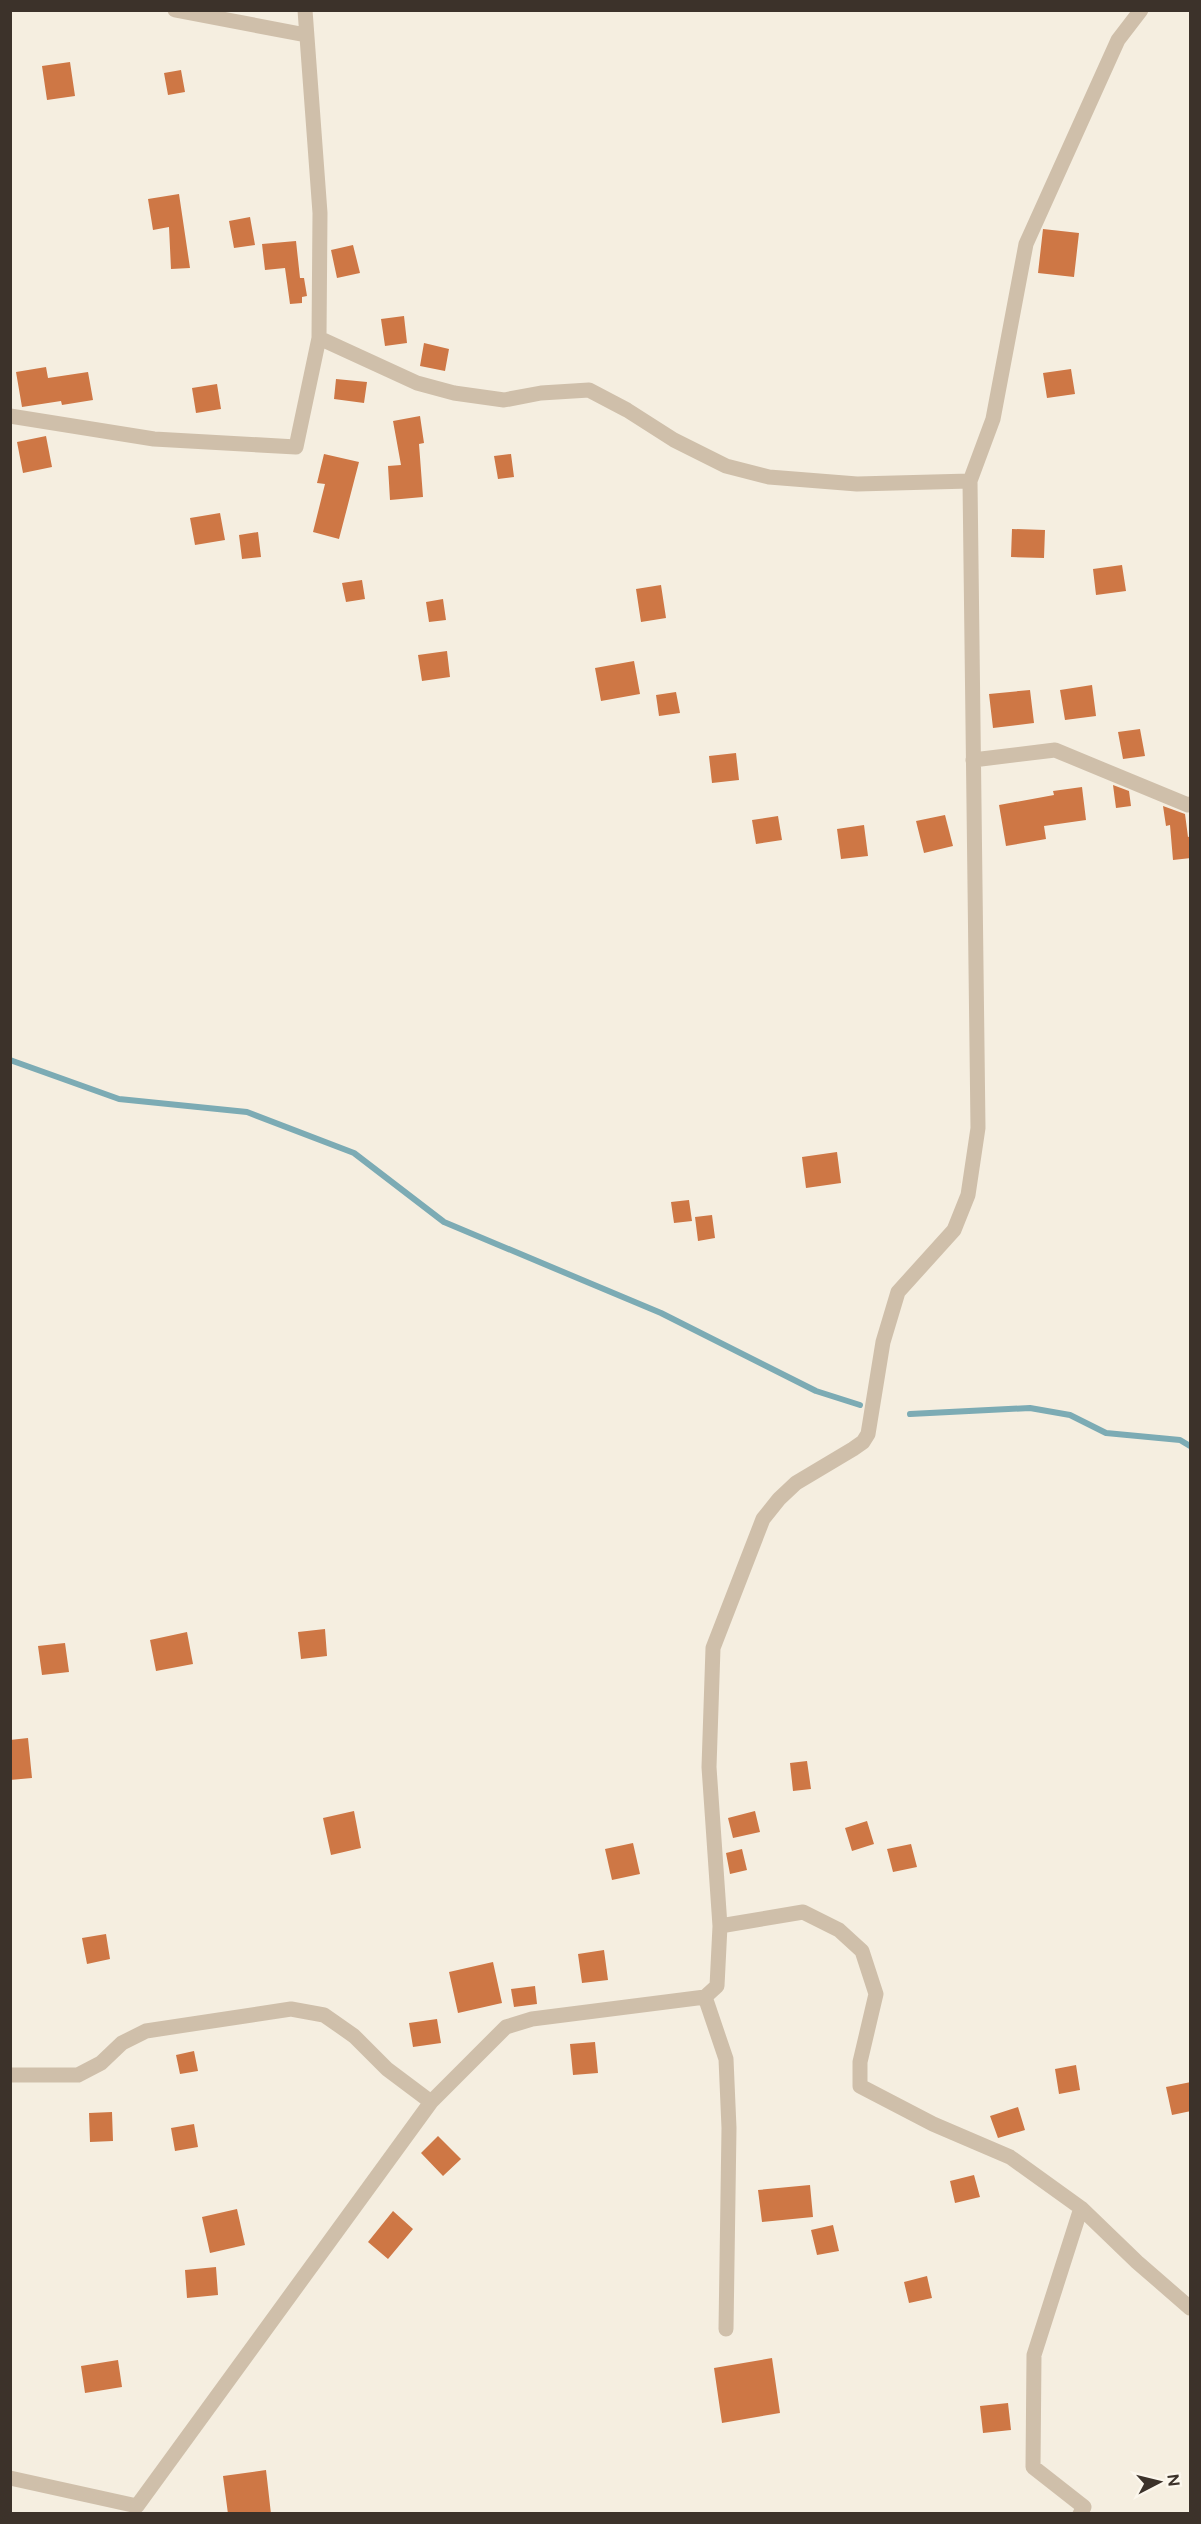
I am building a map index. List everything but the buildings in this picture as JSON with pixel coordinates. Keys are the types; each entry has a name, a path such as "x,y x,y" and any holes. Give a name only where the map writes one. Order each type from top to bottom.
{"street":[{"path":"175,10 306,35"},
{"path":"10,416 154,439 296,447 319,338 320,213 305,10"},
{"path":"10,2478 137,2506 430,2102 506,2027 532,2019 705,1997 717,1986 720,1926 709,1767 713,1648 763,1519 779,1498 796,1483 853,1449 863,1442 868,1434 883,1342 898,1292 954,1230 968,1195 978,1128 970,481 993,419 1026,244 1118,40 1141,10"},
{"path":"319,338 417,383 454,393 504,400 541,393 589,390 627,410 674,440 726,466 769,477 857,484 970,481"},
{"path":"974,760 1055,750 1129,782 1191,804"},
{"path":"720,1926 803,1912 839,1930 862,1951 876,1994 860,2062 860,2086 933,2124 1010,2157 1081,2208 1137,2262 1191,2307"},
{"path":"705,1997 726,2059 729,2174 726,2329"},
{"path":"10,2075 78,2075 101,2063 122,2043 146,2031 291,2009 324,2015 354,2036 387,2069 430,2102"},
{"path":"1080,2514 1084,2507 1033,2467 1034,2355 1081,2208"}],"waterway":[{"path":"10,1060 119,1099 247,1112 354,1153 444,1222 661,1313 816,1391 860,1405"},
{"path":"910,1414 1030,1408 1070,1415 1106,1433 1180,1440 1190,1446"}]}
